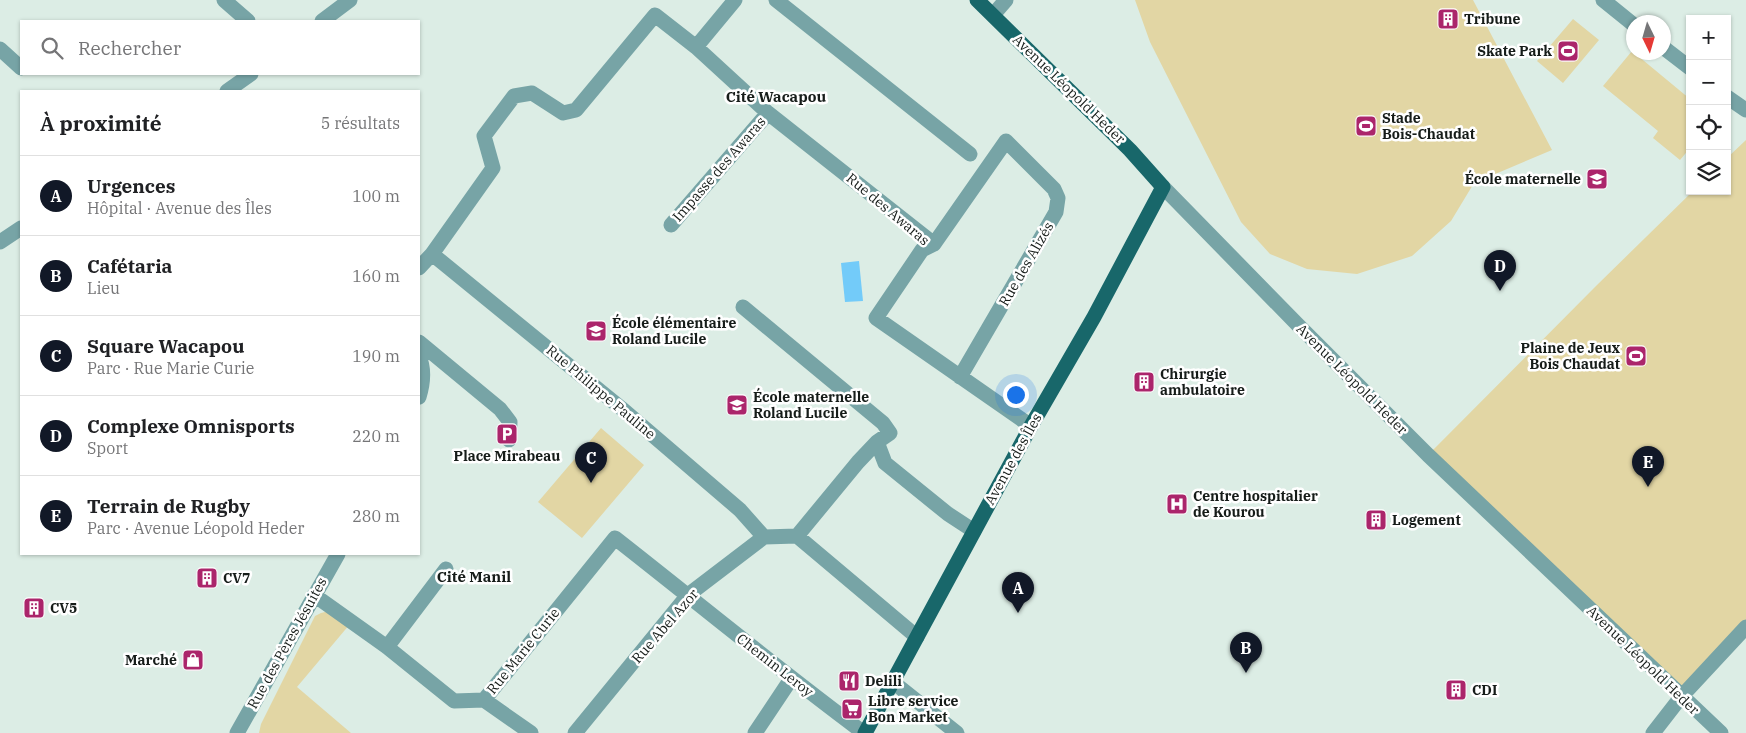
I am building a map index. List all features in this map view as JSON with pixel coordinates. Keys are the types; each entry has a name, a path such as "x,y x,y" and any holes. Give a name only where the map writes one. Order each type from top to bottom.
{"main road":[{"name":"Avenue Léopold Heder","path":"977,0 1130,150 1163,187"},
{"name":"Avenue des Îles","path":"864,733 1031,426 1094,317 1163,187"}],"street":[{"path":"224,0 247,20"},
{"path":"323,20 350,0"},
{"path":"696,47 735,0"},
{"path":"776,0 970,154"},
{"path":"993,15 1006,0"},
{"path":"1603,0 1626,19"},
{"name":"Rue des Awaras","path":"432,254 493,168 484,136 514,96 532,93 563,113 576,110 655,15 696,47 768,113 934,244 922,250 876,318 960,377"},
{"path":"0,49 20,67"},
{"path":"1671,53 1686,65"},
{"path":"228,90 249,75"},
{"path":"1731,100 1746,110"},
{"name":"Impasse des Awaras","path":"671,225 768,113"},
{"name":"Rue des Alizés","path":"934,244 1006,141 1054,189 1058,198 1056,212 960,377"},
{"name":"Avenue Léopold Heder","path":"1163,187 1414,441 1720,733"},
{"path":"0,242 20,229"},
{"path":"420,267 432,254"},
{"name":"Rue Philippe Pauline","path":"432,254 621,408 740,510 764,537"},
{"path":"743,306 882,423 890,433 877,442 858,462 797,536"},
{"path":"420,343 500,408 510,422 509,440"},
{"path":"420,359 423,385 420,394"},
{"path":"960,377 1031,426"},
{"path":"877,442 885,463 948,514 974,531"},
{"path":"764,537 797,536 917,637"},
{"name":"Rue Abel Azor","path":"575,733 688,595 764,537"},
{"name":"Rue Marie Curie","path":"314,594 387,647 454,701 484,700 615,538 688,595"},
{"name":"Rue des Pères Jésuites","path":"237,733 337,555"},
{"path":"387,647 446,569"},
{"name":"Chemin Leroy","path":"688,595 791,679 864,733"},
{"path":"1653,733 1681,697 1746,627"},
{"path":"755,733 791,679"},
{"path":"893,682 957,733"},
{"path":"484,700 531,733"}],"shaded area":[{"name":"Stade Bois-Chaudat","path":"1135,0 1473,0 1552,150 1474,183 1451,221 1412,256 1357,274 1307,269 1270,254 1241,222 1150,42"},
{"name":"Skate Park","path":"1573,19 1599,40 1563,83 1537,61"},
{"path":"1626,58 1626,60 1643,60 1686,96 1686,153 1680,160 1653,138 1658,131 1603,86"},
{"name":"Plaine de Jeux Bois Chaudat","path":"1746,140 1746,627 1681,697 1428,455 1689,195 1731,195 1731,154"},
{"path":"601,428 644,465 582,538 538,502"},
{"path":"329,611 350,624 297,687 351,733 259,733 261,724 315,616"}],"water":[{"path":"859,261 863,301 845,302 841,263"}],"place":[{"name":"Tribune","path":"1448,19"},
{"name":"Skate Park","path":"1568,51"},
{"name":"Stade Bois-Chaudat","path":"1366,126"},
{"name":"École maternelle","path":"1597,179"},
{"name":"Complexe Omnisports","path":"1500,291"},
{"name":"École élémentaire Roland Lucile","path":"596,331"},
{"name":"Plaine de Jeux Bois Chaudat","path":"1636,356"},
{"name":"Chirurgie ambulatoire","path":"1144,382"},
{"name":"École maternelle Roland Lucile","path":"737,405"},
{"name":"Place Mirabeau","path":"507,434"},
{"name":"Square Wacapou","path":"591,483"},
{"name":"Terrain de Rugby","path":"1648,487"},
{"name":"Centre hospitalier de Kourou","path":"1177,504"},
{"name":"Logement","path":"1376,520"},
{"name":"CV7","path":"207,578"},
{"name":"CV5","path":"34,608"},
{"name":"Urgences","path":"1018,613"},
{"name":"Marché","path":"193,660"},
{"name":"Cafétaria","path":"1246,673"},
{"name":"Delili","path":"849,681"},
{"name":"CDI","path":"1456,690"},
{"name":"Libre service Bon Market","path":"852,709"}],"district":[{"name":"Cité Wacapou","path":"776,97"},
{"name":"Cité Manil","path":"474,577"}]}
